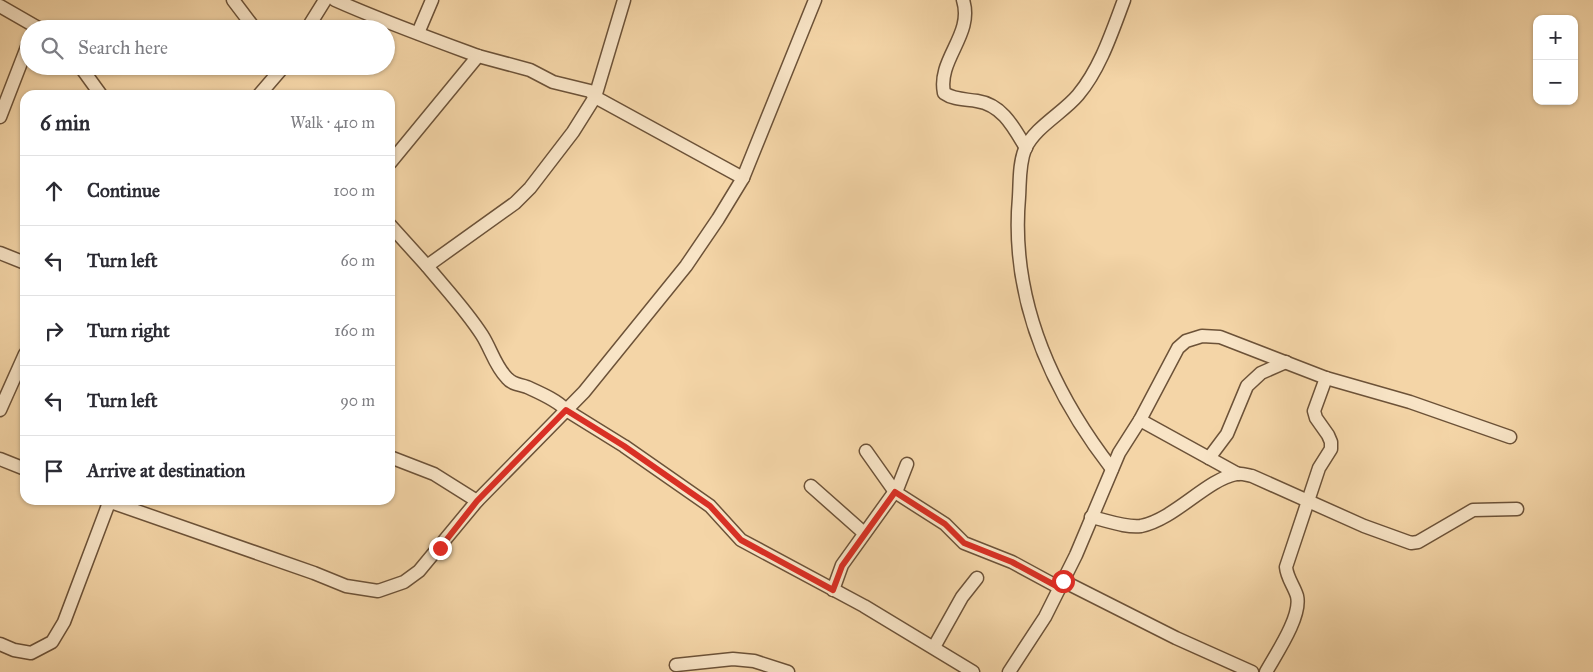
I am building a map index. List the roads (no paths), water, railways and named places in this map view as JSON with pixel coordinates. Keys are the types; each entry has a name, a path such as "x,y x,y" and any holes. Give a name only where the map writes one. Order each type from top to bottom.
{"street":[{"path":"233,0 248,20"},
{"path":"313,20 325,0"},
{"path":"335,0 379,20"},
{"path":"418,33 432,0"},
{"path":"427,266 515,203 530,188 573,132 594,97 624,0"},
{"path":"119,505 346,586 378,591 404,582 419,571 477,501 584,392 686,266 743,178 815,0"},
{"path":"963,0 966,21 944,73 942,85 944,93 950,98 980,101 999,110 1014,128 1026,148"},
{"path":"1112,469 1078,421 1055,377 1028,311 1022,288 1016,223 1020,168 1026,148 1078,95 1088,81 1111,33 1124,0"},
{"path":"0,6 24,20"},
{"path":"395,27 418,33 478,56 530,70 553,82 590,91 594,97 743,178"},
{"path":"395,157 478,56"},
{"path":"0,117 20,65"},
{"path":"87,75 97,90"},
{"path":"263,90 276,75"},
{"path":"395,231 427,266 482,335 507,378 516,385 525,386 550,400 559,402 566,410 624,446 710,506 741,540 934,647 973,672"},
{"path":"0,253 20,261"},
{"path":"1009,672 1045,617 1062,584 1119,453 1140,420 1166,368 1178,348 1186,341 1202,336 1220,337 1326,378 1410,402 1510,437"},
{"path":"1209,458 1227,434 1247,386 1251,381 1261,373 1286,362"},
{"path":"0,410 20,365"},
{"path":"1266,672 1296,614 1297,597 1286,567 1320,468 1330,449 1331,442 1316,418 1314,411 1326,378"},
{"path":"1140,420 1238,474 1252,476 1386,535 1411,543 1418,542 1473,510 1517,509"},
{"path":"866,451 895,492 945,524 964,543 1062,584 1252,672"},
{"path":"395,458 434,474 477,501"},
{"path":"0,459 20,467"},
{"path":"833,590 842,566 895,492 907,464"},
{"path":"1091,517 1133,526 1142,526 1176,510 1211,486 1238,474"},
{"path":"811,486 864,534"},
{"path":"0,644 14,650 31,652 52,642 64,622 107,505"},
{"path":"934,647 962,597 977,578"},
{"path":"676,665 733,659 754,661 788,672"}]}
